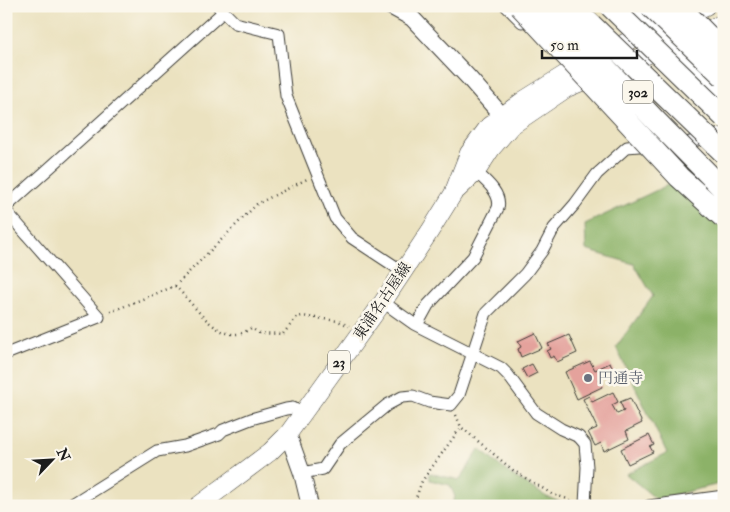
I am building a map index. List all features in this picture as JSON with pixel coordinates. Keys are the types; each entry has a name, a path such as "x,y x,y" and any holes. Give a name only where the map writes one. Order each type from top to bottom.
{"highway":[{"path":"520,6 665,162 724,218"},
{"path":"547,6 724,190"},
{"name":"302","path":"553,6 686,143 724,178"},
{"path":"572,6 724,153"},
{"path":"610,6 724,117"},
{"path":"636,6 724,92"},
{"path":"650,6 724,77"},
{"path":"679,6 724,52"}],"main road":[{"name":"東浦名古屋線","path":"198,506 270,452 288,434 383,302 453,194 469,153 489,126 507,121 567,88 608,62 658,26 706,6"},
{"name":"東浦名古屋線","path":"453,194 476,172 507,121 524,100 572,70 720,31"}],"street":[{"path":"390,6 412,18 507,121"},
{"path":"506,6 572,70"},
{"path":"6,207 221,9 234,23 279,34 286,96 335,218 352,238 402,271"},
{"path":"302,473 322,469 340,444 388,405 402,397 413,396 429,402 451,405 459,395 486,313 525,274 542,250 554,228 596,174 627,147 686,143 724,133"},
{"path":"416,325 428,305 473,257 498,208 499,198 486,181 476,172"},
{"path":"6,212 99,317 6,354"},
{"path":"383,302 416,325 501,368 536,412 561,429 579,437 585,444 588,505"},
{"path":"68,506 157,451 185,446 219,434 223,430 251,419 286,409 293,408 302,413"},
{"path":"288,434 302,473 310,506"},
{"path":"650,506 724,496"}],"path":[{"path":"99,317 174,286 257,204 318,174"},
{"path":"174,286 184,294 211,324 225,332 240,334 252,328 259,333 283,334 297,317 302,316 338,321 361,332"},
{"path":"451,405 461,427 528,481 552,494 588,505"},
{"path":"414,506 422,481 461,427"}],"green space":[{"path":"672,183 724,229 724,483 656,499 626,474 667,453 616,347 653,296 634,264 586,250 585,224"},
{"path":"479,449 510,474 547,497 571,506 451,506 455,497 450,485 430,480 429,473 460,480"}],"building":[{"path":"535,333 542,348 521,357 518,349 521,347 518,341"},
{"path":"569,335 577,353 557,362 554,356 550,358 547,351 551,349 548,344"},
{"path":"590,361 595,370 610,363 614,372 599,379 602,387 577,399 565,372"},
{"path":"532,364 537,373 527,378 522,369"},
{"path":"613,392 618,402 612,405 617,414 624,411 620,402 630,398 642,423 626,431 629,439 604,451 601,443 595,446 588,432 597,428 583,399 589,396 592,402"},
{"path":"649,435 654,445 650,447 653,452 628,464 621,449"}],"place":[{"name":"円通寺","path":"588,378"}]}
